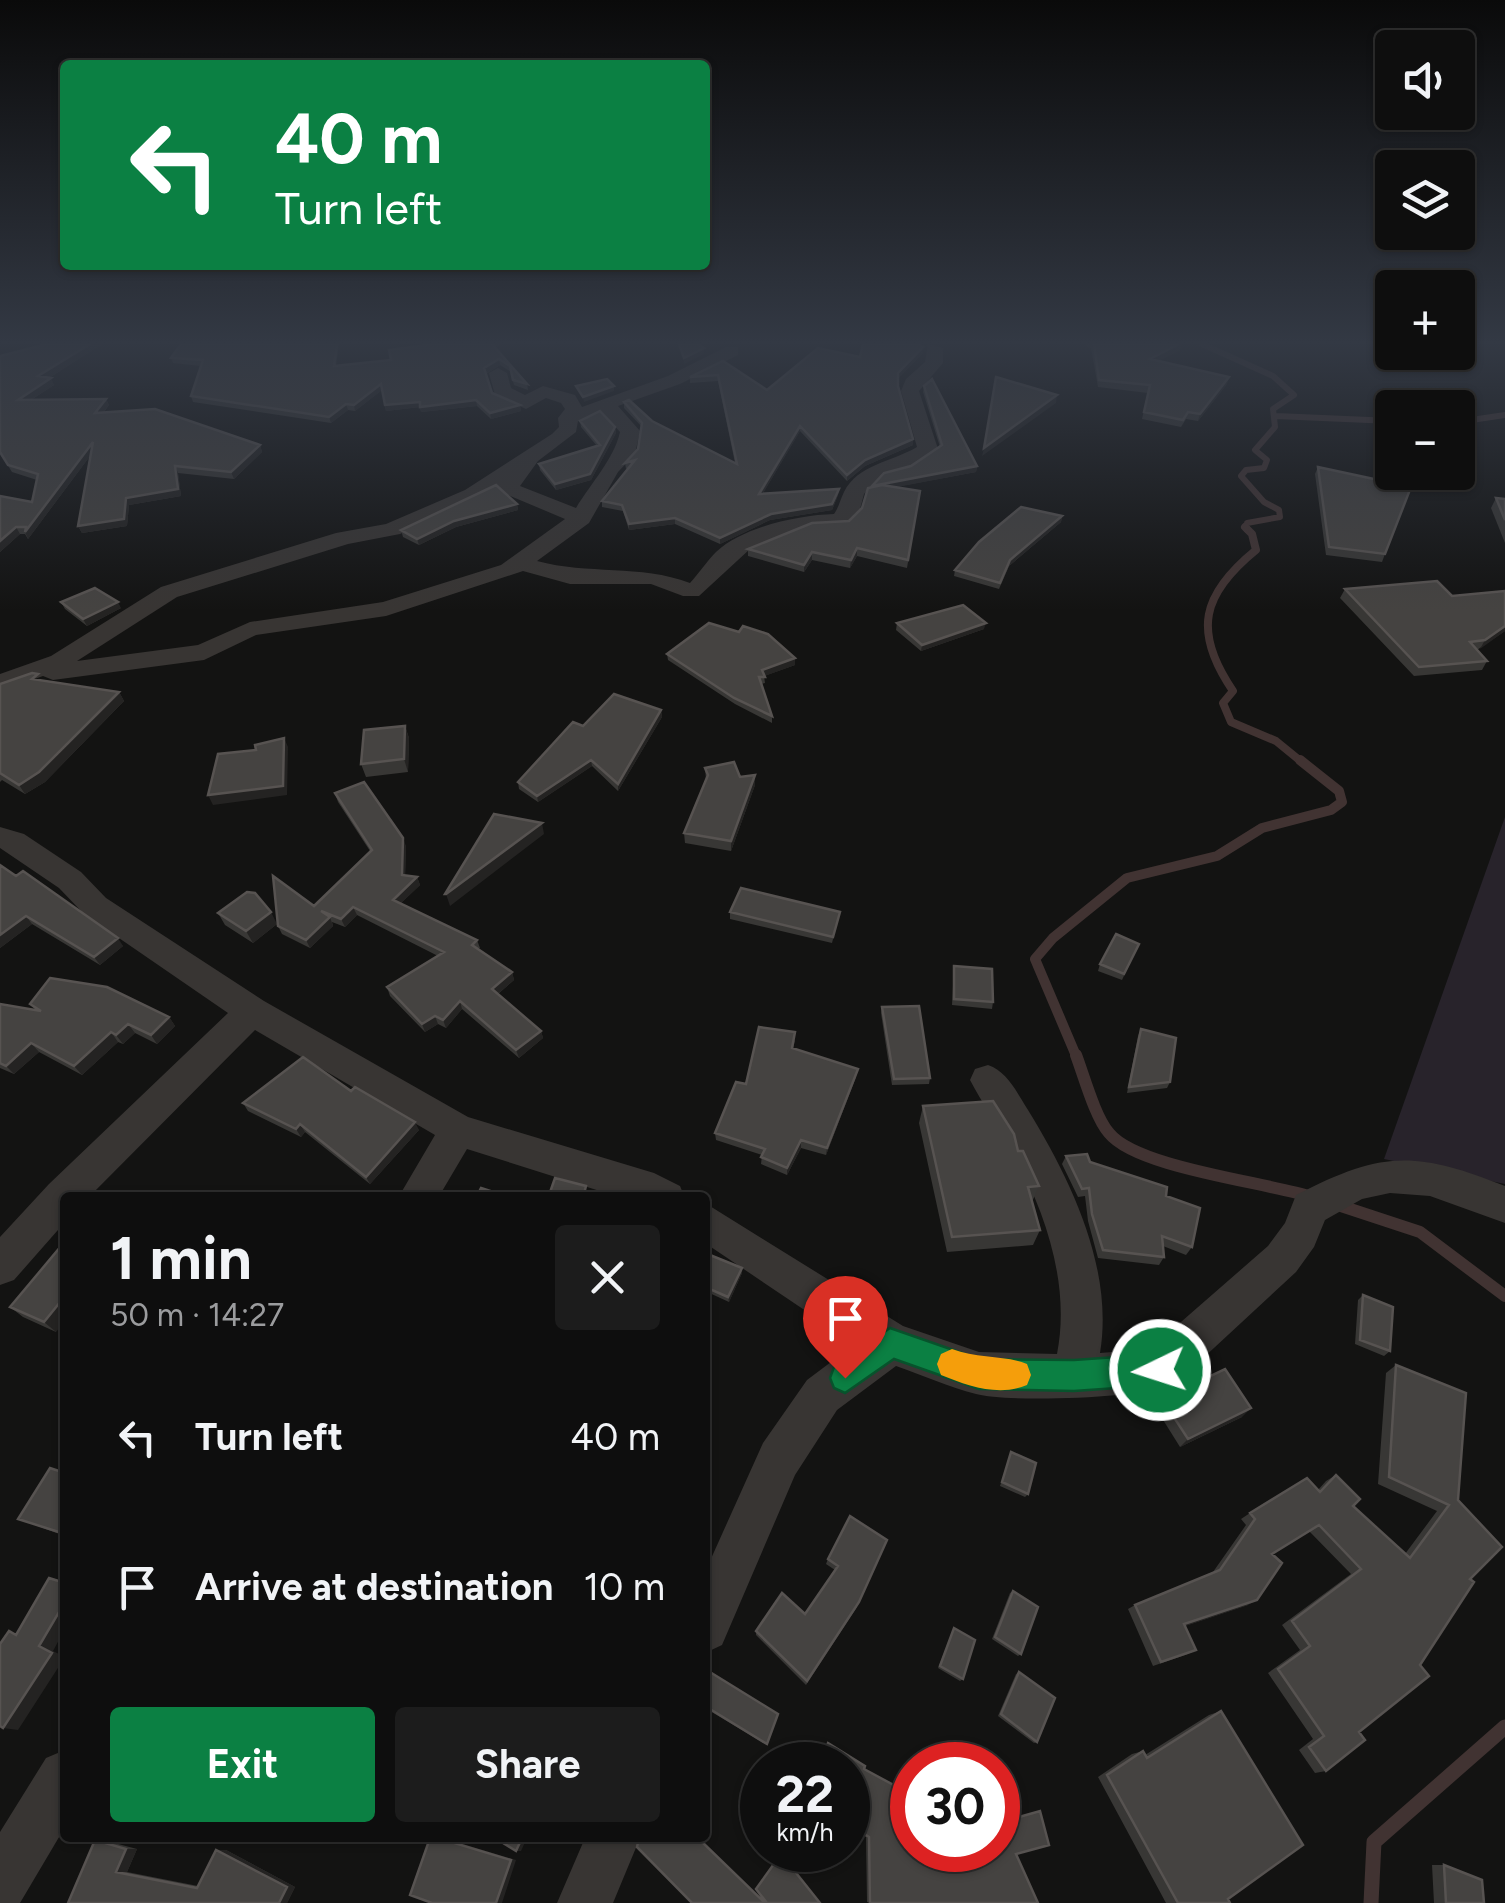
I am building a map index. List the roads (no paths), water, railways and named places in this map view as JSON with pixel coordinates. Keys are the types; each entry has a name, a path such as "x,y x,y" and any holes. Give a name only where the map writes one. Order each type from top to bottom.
{"street":[{"path":"0,684 60,660 169,592 344,538 392,529 472,494 564,433"},
{"path":"0,684 64,669 204,652 250,629 386,609 488,579 520,563 581,518 610,469 626,454 630,433"},
{"path":"520,563 570,577 654,577 692,591 742,544 809,521 840,520 848,513 854,492 874,471 900,465 928,448 920,433"},
{"path":"530,456 508,488 581,518"},
{"path":"0,838 13,842 70,880 96,906 252,1011 458,1130 657,1192"},
{"path":"67,1192 252,1011"},
{"path":"988,1080 1034,1154 1066,1230 1082,1308 1074,1376"},
{"path":"420,1192 458,1130"},
{"path":"710,1225 890,1343 979,1374 1074,1376 1160,1370 1282,1259 1300,1234 1310,1208 1354,1184 1389,1177 1425,1178 1478,1192 1505,1205"},
{"path":"0,1266 60,1199"},
{"path":"710,1616 778,1459 822,1395 890,1343"},
{"path":"0,1884 60,1784"},
{"path":"585,1903 611,1842"}],"waterway":[{"path":"1247,529 1247,523 1280,517 1279,510 1264,502 1241,476 1246,470 1264,468 1267,460 1255,450 1270,433"},
{"path":"1247,529 1256,550 1224,582 1209,614 1212,650 1233,691 1223,703 1231,722 1276,741 1303,763"},
{"path":"1077,1058 1035,959 1053,938 1127,878 1217,856 1262,828 1331,810 1342,802 1339,791 1300,760"},
{"path":"1076,1055 1099,1117 1109,1133 1124,1145 1173,1165 1312,1197"},
{"path":"1338,1205 1420,1232 1505,1296"},
{"path":"1371,1903 1374,1842 1505,1727"}]}
